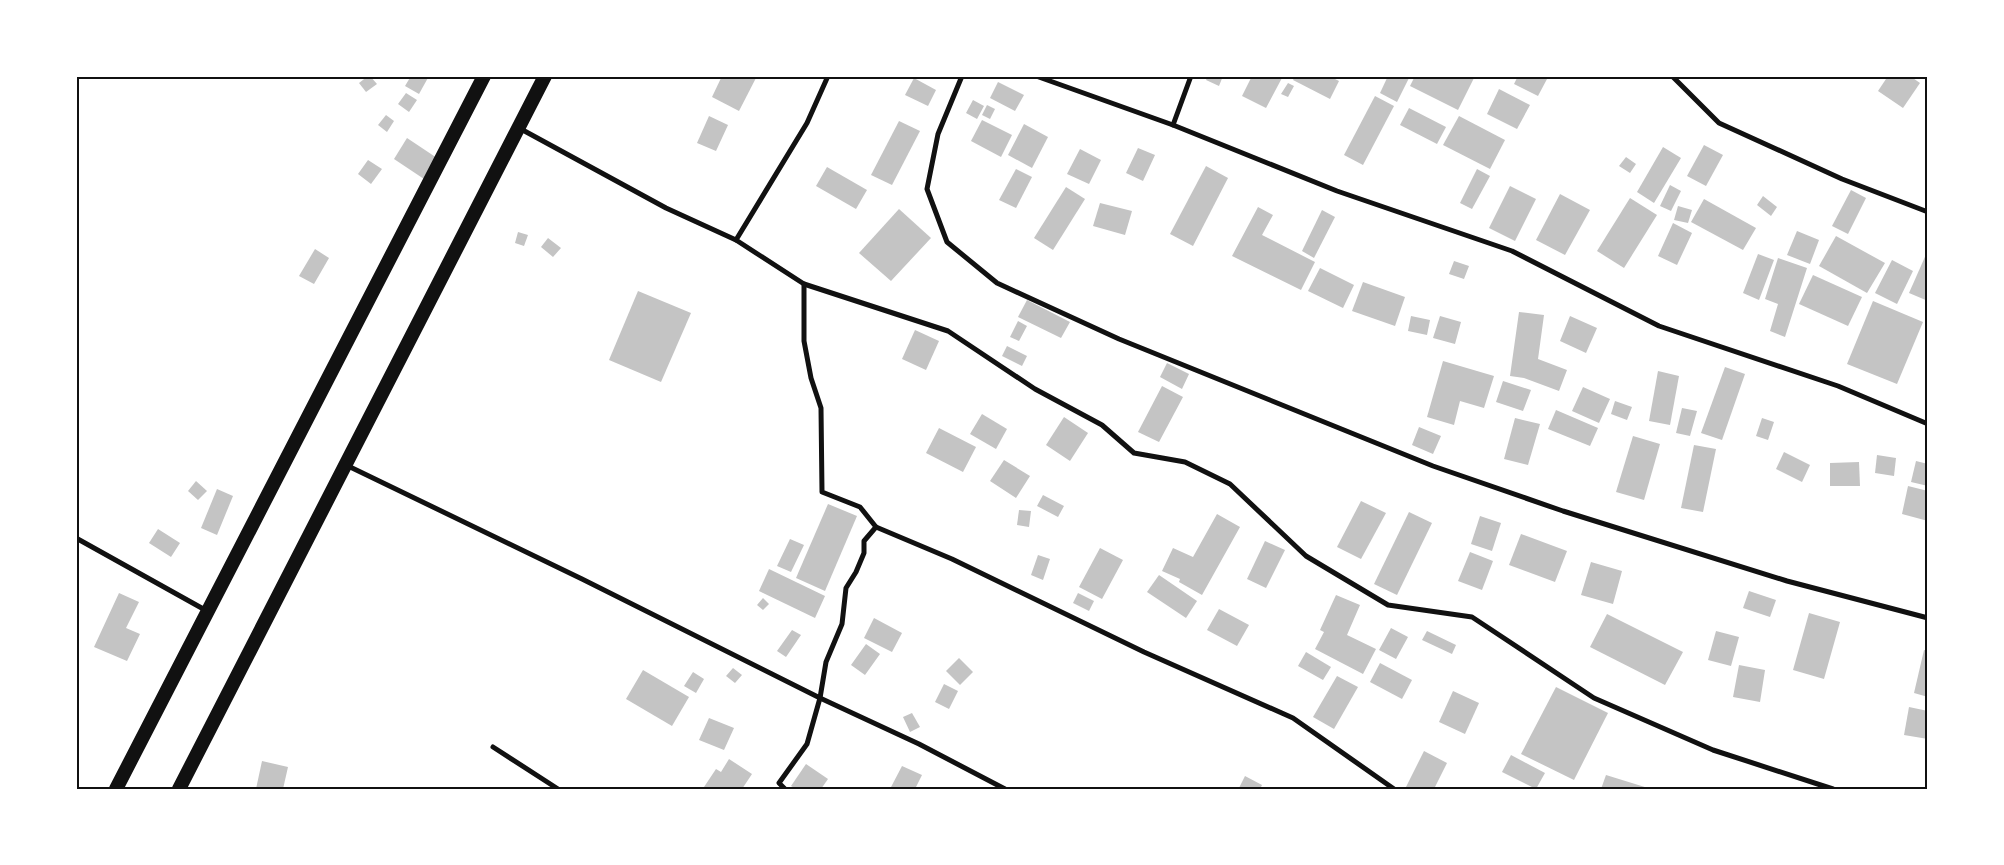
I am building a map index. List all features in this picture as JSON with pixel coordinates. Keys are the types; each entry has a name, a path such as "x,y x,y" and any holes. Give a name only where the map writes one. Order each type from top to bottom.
{"highway":[{"path":"116,789 484,76"},
{"path":"179,789 545,76"}],"street":[{"path":"736,240 807,123 828,76"},
{"path":"962,76 938,134 927,189 947,242 997,283 1119,339 1434,466 1563,510 1778,578 1928,618"},
{"path":"1036,76 1172,125 1337,190 1512,251 1659,326 1838,386 1928,424"},
{"path":"1172,125 1191,76"},
{"path":"1672,76 1719,123 1842,179 1928,212"},
{"path":"518,128 666,208 736,240 804,284 948,332 1035,389 1102,425 1134,453 1185,462 1230,484 1306,556 1388,605 1472,617 1594,698 1713,750 1833,789"},
{"path":"804,284 804,341 811,378 821,408 822,492 860,507 876,527 952,559 1144,652 1293,718 1394,789"},
{"path":"345,465 582,579 820,698 919,744 1005,789"},
{"path":"784,789 779,783 807,744 820,698 826,662 842,624 846,588 864,553 864,541 876,527"},
{"path":"76,538 208,611"},
{"path":"493,747 558,789"}],"building":[{"path":"368,76 377,84 366,92 359,83"},
{"path":"411,76 429,76 419,94 405,86"},
{"path":"722,76 757,76 739,111 712,97"},
{"path":"1208,76 1223,76 1219,86 1206,80"},
{"path":"1252,76 1283,76 1266,108 1242,96"},
{"path":"1295,76 1329,76 1339,81 1330,99 1293,80"},
{"path":"1388,76 1410,76 1397,102 1380,93"},
{"path":"1415,76 1475,76 1458,110 1410,86"},
{"path":"1518,76 1543,76 1547,79 1538,96 1514,84"},
{"path":"1888,76 1910,76 1920,83 1903,108 1878,91"},
{"path":"914,78 936,90 928,106 905,95"},
{"path":"998,82 1024,95 1015,111 990,98"},
{"path":"1288,83 1294,86 1288,97 1281,94"},
{"path":"1499,89 1530,105 1517,129 1487,114"},
{"path":"406,93 417,100 409,112 398,104"},
{"path":"1375,96 1394,106 1363,165 1344,155"},
{"path":"973,100 984,106 977,119 966,113"},
{"path":"987,105 995,109 990,119 982,115"},
{"path":"1409,108 1446,127 1437,144 1400,125"},
{"path":"386,115 394,121 387,132 378,125"},
{"path":"709,116 728,125 716,151 697,143"},
{"path":"1459,116 1505,140 1490,169 1443,145"},
{"path":"982,120 1012,135 1001,157 971,141"},
{"path":"899,121 920,131 892,185 871,175"},
{"path":"1024,124 1048,137 1032,168 1008,155"},
{"path":"407,138 437,158 424,179 394,159"},
{"path":"1704,145 1723,155 1706,186 1687,176"},
{"path":"1663,147 1681,158 1654,203 1637,192"},
{"path":"1138,148 1155,155 1143,181 1126,173"},
{"path":"1080,149 1101,160 1089,184 1067,174"},
{"path":"1626,157 1636,164 1630,173 1619,166"},
{"path":"368,160 382,169 371,184 358,174"},
{"path":"1206,166 1228,178 1193,246 1170,234"},
{"path":"827,167 867,190 856,209 816,186"},
{"path":"1016,169 1032,177 1016,208 999,200"},
{"path":"1477,169 1490,176 1472,209 1460,203"},
{"path":"1670,185 1681,191 1671,211 1660,206"},
{"path":"1510,186 1536,199 1515,241 1489,228"},
{"path":"1066,187 1085,199 1053,250 1034,238"},
{"path":"1851,190 1866,198 1848,234 1832,226"},
{"path":"1560,194 1590,210 1565,255 1536,240"},
{"path":"1763,196 1777,207 1771,216 1757,205"},
{"path":"1630,198 1657,215 1624,268 1597,251"},
{"path":"1704,199 1756,228 1743,250 1691,222"},
{"path":"1100,203 1132,211 1125,235 1093,226"},
{"path":"1678,206 1692,210 1688,223 1674,220"},
{"path":"1258,207 1273,215 1262,235 1315,262 1301,290 1232,256"},
{"path":"899,209 931,238 891,281 859,253"},
{"path":"1322,210 1335,217 1314,258 1302,251"},
{"path":"1673,223 1692,233 1677,265 1658,256"},
{"path":"1797,231 1819,240 1810,264 1787,255"},
{"path":"518,232 528,235 524,246 515,243"},
{"path":"1836,236 1885,263 1867,293 1819,266"},
{"path":"548,238 561,248 553,257 541,247"},
{"path":"315,249 329,258 314,284 299,276"},
{"path":"1928,250 1928,301 1909,293"},
{"path":"1758,254 1774,260 1759,300 1743,293"},
{"path":"1778,258 1807,268 1785,337 1770,331 1778,304 1765,299"},
{"path":"1892,260 1913,271 1897,304 1875,293"},
{"path":"1454,261 1469,266 1464,279 1449,274"},
{"path":"1320,268 1354,285 1343,308 1308,291"},
{"path":"1813,275 1862,297 1848,326 1799,304"},
{"path":"1363,282 1405,297 1395,326 1352,311"},
{"path":"638,291 691,313 661,382 609,360"},
{"path":"1027,300 1070,322 1061,338 1018,317"},
{"path":"1873,301 1923,322 1897,384 1847,364"},
{"path":"1519,312 1544,315 1538,359 1567,370 1559,391 1524,378 1510,376"},
{"path":"1411,316 1430,320 1427,335 1408,331"},
{"path":"1440,316 1461,322 1455,344 1433,338"},
{"path":"1570,316 1597,328 1586,353 1560,341"},
{"path":"1018,321 1027,326 1019,341 1010,337"},
{"path":"915,330 939,341 926,370 902,359"},
{"path":"1007,346 1027,356 1022,366 1002,356"},
{"path":"1443,361 1494,376 1484,408 1460,401 1454,425 1427,417"},
{"path":"1167,363 1189,374 1182,389 1160,377"},
{"path":"1725,367 1745,374 1722,440 1701,433"},
{"path":"1658,371 1679,376 1670,425 1649,421"},
{"path":"1503,381 1531,390 1523,411 1496,402"},
{"path":"1162,386 1183,397 1159,442 1138,432"},
{"path":"1583,387 1610,399 1599,423 1572,411"},
{"path":"1615,401 1632,407 1627,420 1611,414"},
{"path":"1682,408 1697,411 1690,436 1676,433"},
{"path":"1556,410 1598,428 1590,446 1548,429"},
{"path":"982,414 1007,429 996,449 970,434"},
{"path":"1064,417 1088,433 1070,461 1046,445"},
{"path":"1515,418 1540,424 1528,465 1504,459"},
{"path":"1762,418 1774,422 1768,440 1756,436"},
{"path":"1419,427 1441,436 1433,454 1412,445"},
{"path":"939,428 976,447 963,472 926,453"},
{"path":"1633,436 1660,444 1644,500 1616,492"},
{"path":"1694,445 1716,449 1703,512 1681,508"},
{"path":"1784,452 1810,465 1802,482 1776,469"},
{"path":"1877,455 1896,458 1894,476 1875,473"},
{"path":"1004,460 1030,476 1016,498 990,481"},
{"path":"1916,461 1928,464 1928,486 1911,482"},
{"path":"1859,462 1860,486 1830,486 1830,463"},
{"path":"196,481 207,491 198,500 188,491"},
{"path":"1908,486 1928,491 1928,521 1902,514"},
{"path":"217,489 233,496 217,535 201,528"},
{"path":"1043,495 1064,506 1058,517 1037,506"},
{"path":"1361,501 1386,513 1361,559 1337,547"},
{"path":"828,504 857,516 825,591 796,578"},
{"path":"1019,510 1031,511 1029,527 1017,525"},
{"path":"1409,512 1432,523 1397,595 1374,584"},
{"path":"1217,514 1240,527 1202,595 1179,582 1180,579 1162,571 1173,548 1193,557"},
{"path":"1480,516 1501,523 1492,551 1471,544"},
{"path":"158,529 180,543 171,557 149,543"},
{"path":"1521,534 1567,551 1555,582 1509,565"},
{"path":"790,539 804,545 791,572 777,566"},
{"path":"1265,541 1285,550 1266,588 1247,579"},
{"path":"1100,548 1123,560 1102,599 1079,587"},
{"path":"1470,552 1493,561 1482,590 1458,581"},
{"path":"1038,555 1050,559 1043,580 1031,575"},
{"path":"1591,562 1622,571 1613,604 1581,595"},
{"path":"769,569 825,596 815,618 759,591"},
{"path":"1159,575 1197,601 1186,618 1147,592"},
{"path":"1749,591 1776,600 1770,617 1743,608"},
{"path":"119,593 139,602 126,628 140,634 127,661 94,647"},
{"path":"1078,593 1094,601 1089,611 1073,603"},
{"path":"1336,595 1360,605 1347,635 1376,649 1363,674 1315,649 1324,632 1320,630"},
{"path":"763,598 769,604 763,610 757,605"},
{"path":"1219,609 1249,625 1237,646 1207,630"},
{"path":"1809,613 1840,622 1824,679 1793,670"},
{"path":"1607,614 1683,652 1665,685 1590,647"},
{"path":"874,618 902,633 892,652 864,638"},
{"path":"1391,628 1408,637 1396,659 1379,650"},
{"path":"792,630 801,635 786,657 777,651"},
{"path":"1427,631 1456,645 1452,654 1422,640"},
{"path":"1716,631 1739,637 1731,666 1708,660"},
{"path":"866,644 880,654 865,675 851,665"},
{"path":"1924,650 1928,651 1928,697 1914,693"},
{"path":"1306,652 1331,667 1323,680 1298,666"},
{"path":"959,658 973,672 960,685 946,671"},
{"path":"1380,663 1412,680 1402,699 1370,682"},
{"path":"1739,665 1765,670 1760,702 1733,697"},
{"path":"733,668 742,675 735,683 726,676"},
{"path":"643,670 689,697 672,726 626,699"},
{"path":"693,672 704,679 696,693 684,686"},
{"path":"1337,676 1358,687 1334,729 1313,717"},
{"path":"944,684 958,691 949,709 935,702"},
{"path":"1556,687 1608,713 1574,780 1521,754"},
{"path":"1453,691 1479,703 1465,734 1439,722"},
{"path":"1909,707 1928,711 1928,739 1904,735"},
{"path":"912,713 920,727 910,732 903,717"},
{"path":"709,718 734,728 724,750 699,740"},
{"path":"1424,751 1447,763 1434,789 1405,789"},
{"path":"1511,755 1545,773 1536,789 1502,772"},
{"path":"729,759 752,774 742,789 707,789 704,787 716,769 721,772"},
{"path":"262,761 288,767 283,789 256,789"},
{"path":"806,764 828,779 821,789 796,789 791,786"},
{"path":"902,766 922,775 915,789 890,789"},
{"path":"1606,775 1648,788 1648,789 1601,789"},
{"path":"1245,776 1262,785 1260,789 1239,788"}]}
